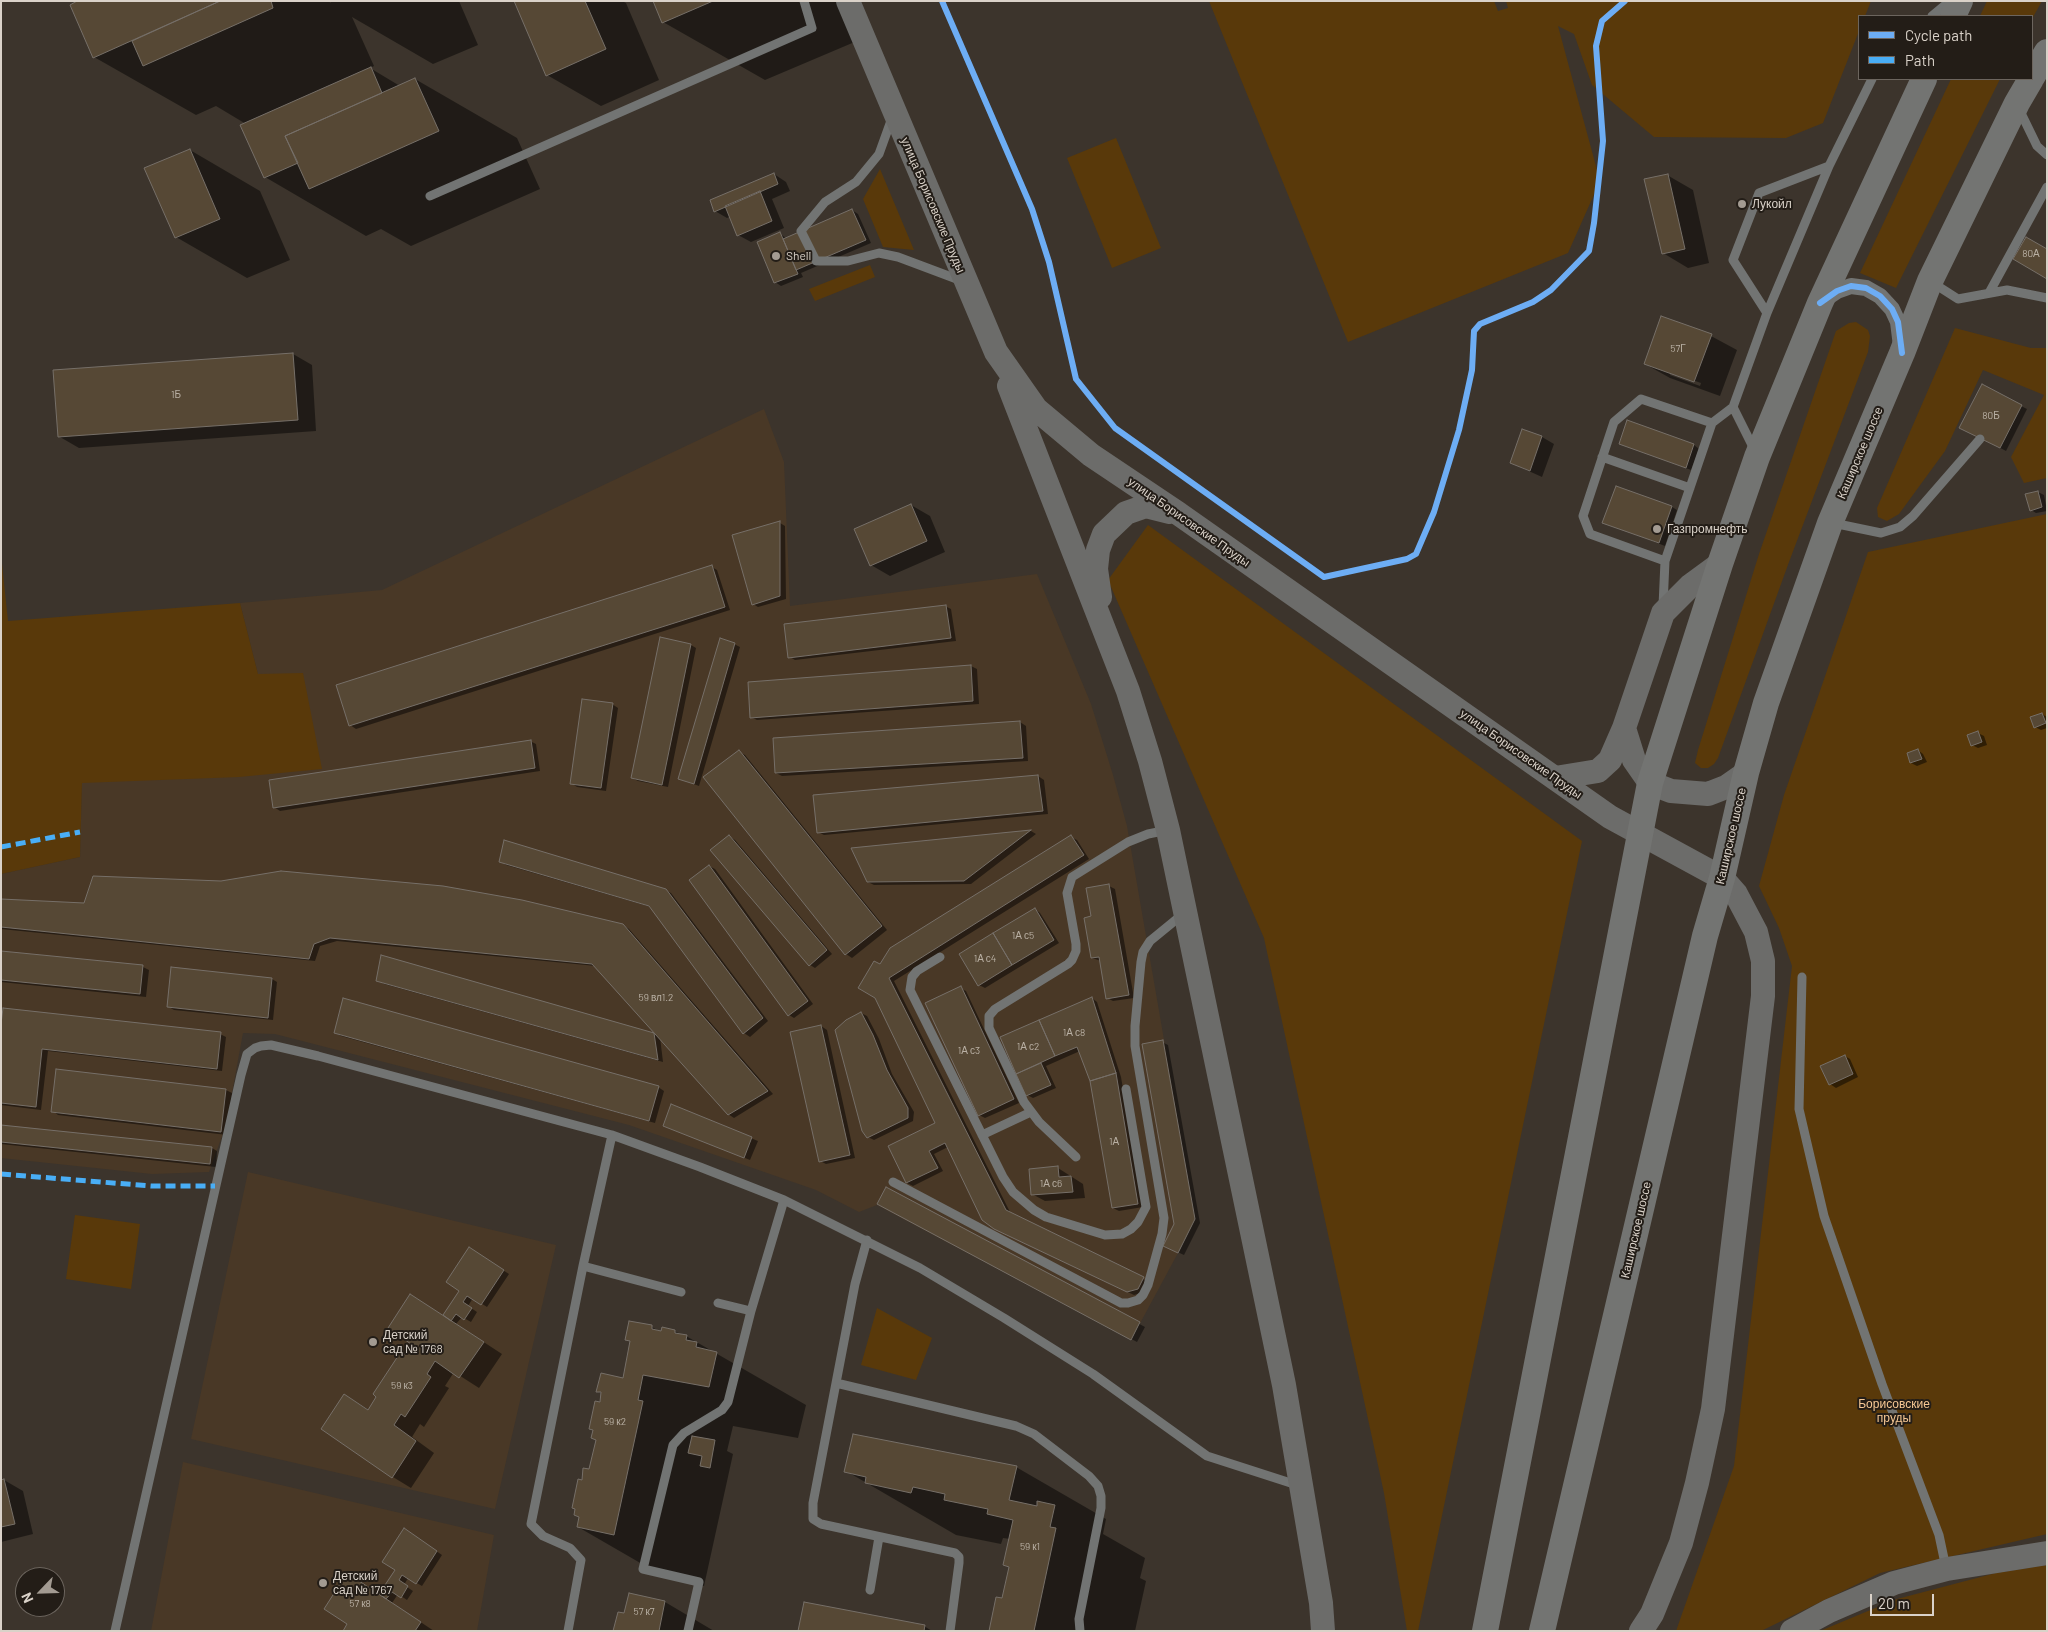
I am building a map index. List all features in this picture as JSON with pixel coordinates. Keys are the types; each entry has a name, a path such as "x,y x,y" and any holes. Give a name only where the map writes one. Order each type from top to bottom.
{"main road":[{"name":"улица Борисовские Пруды","path":"848,1 996,352 1036,409 1091,455 1179,514 1610,817 1722,878"},
{"path":"1953,15 1960,1"},
{"name":"Каширское шоссе","path":"2033,75 2047,52"},
{"path":"1485,1631 1650,784 1720,564 1757,457 1820,303 1924,80"},
{"name":"Каширское шоссе","path":"1542,1631 1705,936 1722,878 1746,773 1766,703 1830,523 1902,353 1930,281 2016,103 2030,80"},
{"path":"996,352 1128,691 1150,761 1168,830 1284,1385 1321,1603 1323,1631"},
{"path":"1105,631 1096,569 1098,550 1104,534 1126,513 1146,506 1179,514"},
{"path":"1555,778 1598,771 1610,760 1624,728 1663,613 1690,586 1720,564"},
{"path":"1624,728 1634,760 1650,784 1671,791 1708,794 1726,787 1746,773"},
{"path":"1648,1625 1681,1543 1714,1409 1763,996 1763,961 1756,932 1736,894 1722,878"},
{"path":"1792,1631 1829,1611 1894,1583 1947,1568 2047,1553"}],"street":[{"path":"1820,303 1836,291 1851,286 1866,288 1880,296 1892,309 1898,322 1902,353"}],"lane":[{"path":"430,196 812,28 804,1"},
{"path":"1933,15 1950,1"},
{"path":"1663,613 1665,561 1712,423 1733,407 1767,313 1829,166 1872,80"},
{"path":"2016,103 2037,146 2047,155"},
{"path":"894,113 879,154 856,182 825,202 801,231 816,261 848,261 879,253 898,257 965,282"},
{"path":"1767,313 1733,260 1759,193 1829,166"},
{"path":"1989,293 2047,187"},
{"path":"1930,281 1958,299 2007,290 2047,298"},
{"path":"1665,561 1590,534 1583,516 1602,457 1614,422 1641,399 1712,423"},
{"path":"1733,407 1757,457"},
{"path":"1830,523 1881,533 1900,527 1913,516 1980,439"},
{"path":"1602,457 1690,488"},
{"path":"1076,1157 1031,1112 1019,1093 989,1028 989,1016 995,1009 1072,960 1076,951 1076,944 1067,893 1072,877 1128,842 1148,834 1168,830"},
{"path":"893,1182 1121,1303 1138,1300 1148,1285 1162,1234 1164,1218 1135,1046 1141,962 1143,952 1150,940 1185,912"},
{"path":"940,957 917,971 912,977 910,990 982,1135 1013,1192 1034,1210 1046,1217 1105,1235 1122,1234 1138,1222 1146,1207 1126,1089"},
{"path":"1802,977 1799,1109 1824,1216 1882,1384 1939,1535 1947,1568"},
{"path":"116,1631 211,1205 247,1054 254,1048 271,1045 612,1135 784,1200 920,1268 1004,1318 1093,1374 1207,1456 1300,1486"},
{"path":"982,1135 1031,1112"},
{"path":"568,1631 581,1560 570,1548 543,1536 531,1524 583,1266 612,1135"},
{"path":"688,1631 699,1582 643,1569 673,1445 684,1433 722,1410 728,1402 751,1311 784,1200"},
{"path":"867,1240 855,1284 812,1514 816,1522 821,1524 948,1551 959,1557 960,1563 950,1631"},
{"path":"583,1266 681,1292"},
{"path":"718,1302 751,1311"},
{"path":"836,1383 1016,1426 1034,1434 1089,1476 1098,1486 1101,1496 1101,1508 1079,1619 1080,1631"},
{"path":"870,1590 879,1537"}],"shaded area":[{"path":"764,409 784,462 790,606 1037,574 1091,704 1127,826 1195,1219 1131,1340 877,1205 859,1212 816,1190 629,1125 275,1034 243,1033 226,1125 209,1172 152,1174 1,1158 1,874 80,857 82,782 258,674 240,603 382,590"},
{"name":"Детский сад № 1768","path":"248,1172 556,1245 495,1509 191,1439"},
{"name":"Детский сад № 1767","path":"183,1462 494,1535 477,1631 151,1631"}],"green space":[{"path":"1209,1 1494,1 1498,11 1508,8 1506,1 1871,1 1865,15 1858,15 1858,34 1823,123 1786,138 1654,137 1592,85 1574,34 1558,26 1600,181 1568,253 1348,342"},
{"path":"1987,1 2042,1 2033,17 2033,15 1980,15"},
{"path":"1951,80 2000,80 1896,288 1860,273"},
{"path":"1116,138 1161,248 1112,268 1067,158"},
{"path":"880,169 914,250 883,247 863,199"},
{"path":"870,265 875,277 815,301 809,289"},
{"path":"1856,322 1868,330 1870,336 1868,352 1718,758 1708,768 1701,768 1695,763 1698,750 1759,554 1836,331 1849,323"},
{"path":"1955,328 2031,348 2047,348 2047,478 2024,483 2011,457 2044,395 1983,370 1945,451 1899,514 1887,521 1878,517 1877,508"},
{"name":"Борисовские пруды","path":"2047,514 2047,1534 1880,1573 1761,1631 1676,1631 1734,1466 1792,966 1779,928 1759,886 1784,795 1868,552"},
{"path":"1148,525 1582,841 1418,1631 1407,1631 1384,1493 1264,938 1108,580"},
{"path":"1,554 8,621 240,603 258,674 303,673 322,769 239,777 82,783 80,857 1,874"},
{"path":"75,1215 140,1224 131,1289 66,1279"},
{"path":"877,1308 932,1338 916,1380 861,1365"},
{"path":"2047,1565 2047,1631 1820,1631 1897,1599 1996,1573"}],"building":[{"path":"77,1 220,1 93,58 70,5"},
{"path":"220,1 271,1 273,8 143,66 132,41"},
{"path":"514,1 585,1 606,49 546,76"},
{"path":"653,1 713,1 662,23"},
{"path":"371,67 382,93 285,136 298,163 264,178 240,125"},
{"path":"415,78 439,131 309,189 285,136"},
{"path":"190,149 220,219 175,238 144,168"},
{"path":"774,173 778,184 714,212 710,200"},
{"path":"1668,174 1685,249 1662,254 1644,179"},
{"path":"760,191 772,221 737,236 725,206"},
{"path":"852,209 866,240 796,270 783,239"},
{"name":"Shell","path":"780,232 798,274 774,283 757,242"},
{"path":"2026,237 2047,249 2047,279 2013,259"},
{"path":"1661,316 1712,334 1694,382 1644,364"},
{"path":"293,353 298,420 58,437 53,370"},
{"path":"1982,384 2022,405 2000,448 1959,428"},
{"path":"1627,420 1694,444 1686,468 1619,444"},
{"path":"1522,429 1542,436 1530,471 1510,463"},
{"path":"1616,486 1672,506 1659,543 1602,523"},
{"path":"2038,491 2042,507 2030,511 2025,494"},
{"path":"911,504 927,541 870,566 854,529"},
{"path":"780,521 780,596 752,605 732,535"},
{"path":"712,565 725,607 349,726 336,685"},
{"path":"946,605 951,638 788,658 784,624"},
{"path":"660,637 691,644 662,785 631,778"},
{"path":"720,638 735,643 694,784 678,779"},
{"path":"971,665 973,701 750,718 748,682"},
{"path":"582,699 613,703 601,788 570,784"},
{"path":"2042,713 2046,723 2034,728 2030,717"},
{"path":"1020,721 1023,758 775,773 773,738"},
{"path":"1978,731 1982,742 1971,746 1967,735"},
{"path":"531,740 535,768 273,808 269,780"},
{"path":"1918,749 1922,759 1910,763 1907,753"},
{"path":"739,750 882,926 845,955 703,777"},
{"path":"1038,775 1043,811 817,833 813,795"},
{"path":"1031,830 964,881 867,882 851,848"},
{"path":"729,835 827,950 809,966 710,850"},
{"path":"1071,835 1084,855 889,978 1006,1210 1144,1277 1138,1289 1127,1292 994,1229 982,1220 945,1143 929,1151 938,1168 906,1183 888,1146 935,1123 875,998 858,988 874,961 880,964 890,948"},
{"path":"504,840 666,889 763,1018 743,1034 649,906 499,862"},
{"path":"709,865 808,1001 788,1016 689,880"},
{"path":"281,871 443,886 522,900 623,924 768,1091 728,1115 592,964 330,938 314,944 309,959 1,927 1,899 84,903 93,876 221,881"},
{"path":"1109,884 1129,995 1106,999 1099,957 1091,958 1084,918 1091,916 1086,888"},
{"path":"1035,908 1054,940 1012,965 993,933"},
{"path":"993,933 1012,965 978,986 959,954"},
{"path":"1,951 143,965 140,994 1,980"},
{"path":"381,955 654,1033 658,1060 376,981"},
{"path":"171,967 272,978 268,1018 167,1007"},
{"path":"961,986 1014,1099 978,1116 925,1003"},
{"path":"1092,997 1116,1073 1090,1081 1077,1047 1055,1056 1039,1020"},
{"path":"343,998 659,1086 649,1121 334,1033"},
{"path":"3,1008 221,1032 217,1069 42,1049 36,1107 1,1103 1,1024"},
{"path":"861,1012 873,1035 887,1070 908,1108 908,1118 867,1138 862,1131 835,1030 846,1020"},
{"path":"1039,1020 1055,1056 1016,1074 1000,1037"},
{"path":"821,1025 850,1155 819,1162 790,1032"},
{"path":"1163,1040 1195,1219 1178,1253 1163,1246 1174,1224 1142,1044"},
{"path":"1845,1055 1853,1074 1829,1085 1820,1066"},
{"path":"1041,1063 1051,1085 1026,1096 1016,1074"},
{"path":"56,1069 226,1089 221,1132 51,1112"},
{"path":"1116,1073 1138,1204 1112,1208 1090,1081"},
{"path":"671,1104 752,1137 744,1158 663,1126"},
{"path":"1,1125 212,1147 210,1164 1,1142"},
{"path":"1058,1166 1059,1177 1071,1176 1073,1192 1031,1195 1029,1169"},
{"path":"886,1187 1140,1322 1131,1340 877,1204"},
{"path":"469,1247 504,1270 481,1305 467,1296 463,1302 472,1308 464,1320 456,1314 451,1321 443,1315 459,1291 446,1282"},
{"path":"410,1294 484,1342 459,1378 435,1361 427,1374 431,1377 405,1417 401,1414 394,1425 416,1441 392,1478 321,1429 344,1394 368,1410 376,1397 373,1394 400,1353 404,1355 411,1344 388,1328"},
{"path":"629,1321 652,1325 652,1329 661,1331 662,1327 675,1330 675,1333 687,1335 686,1340 697,1342 696,1347 717,1352 709,1387 643,1375 638,1400 643,1401 614,1535 577,1527 579,1517 574,1515 575,1509 572,1508 578,1479 582,1480 583,1468 589,1469 596,1440 591,1438 593,1430 589,1429 595,1401 600,1402 601,1392 596,1392 601,1373 623,1378 630,1341 625,1340"},
{"path":"853,1434 1017,1466 1009,1500 1037,1506 1037,1501 1055,1505 1050,1527 1056,1528 1034,1631 989,1631 996,1597 1002,1598 1009,1567 1003,1565 1013,1520 987,1514 988,1509 944,1500 945,1494 913,1487 911,1493 865,1483 866,1477 844,1472"},
{"path":"692,1436 715,1440 710,1468 700,1466 702,1456 688,1453"},
{"path":"4,1479 15,1524 1,1527 1,1480"},
{"path":"404,1528 437,1551 416,1584 402,1575 399,1580 408,1586 401,1598 392,1592 386,1599 379,1594 395,1570 382,1562"},
{"path":"347,1573 421,1622 415,1631 343,1631 347,1624 324,1609"},
{"path":"629,1593 665,1601 659,1631 613,1631 618,1612 624,1613"},
{"path":"804,1602 925,1625 924,1631 798,1631"}],"marked path":[{"path":"1,847 80,832"},
{"path":"1,1174 151,1186 215,1186"}],"cycle path":[{"path":"942,1 1032,209 1049,262 1076,379 1115,428 1324,577 1407,559 1416,554 1434,512 1459,430 1472,370 1474,331 1480,324 1533,302 1551,290 1589,251 1603,141 1596,46 1602,21 1625,1"},
{"path":"1820,303 1837,291 1851,286 1866,288 1880,296 1892,309 1898,322 1902,353"}],"place":[{"name":"Лукойл","path":"1742,204"},
{"name":"Shell","path":"776,256"},
{"name":"Газпромнефть","path":"1657,529"},
{"name":"Детский сад № 1768","path":"373,1342"},
{"name":"Детский сад № 1767","path":"323,1583"}]}
